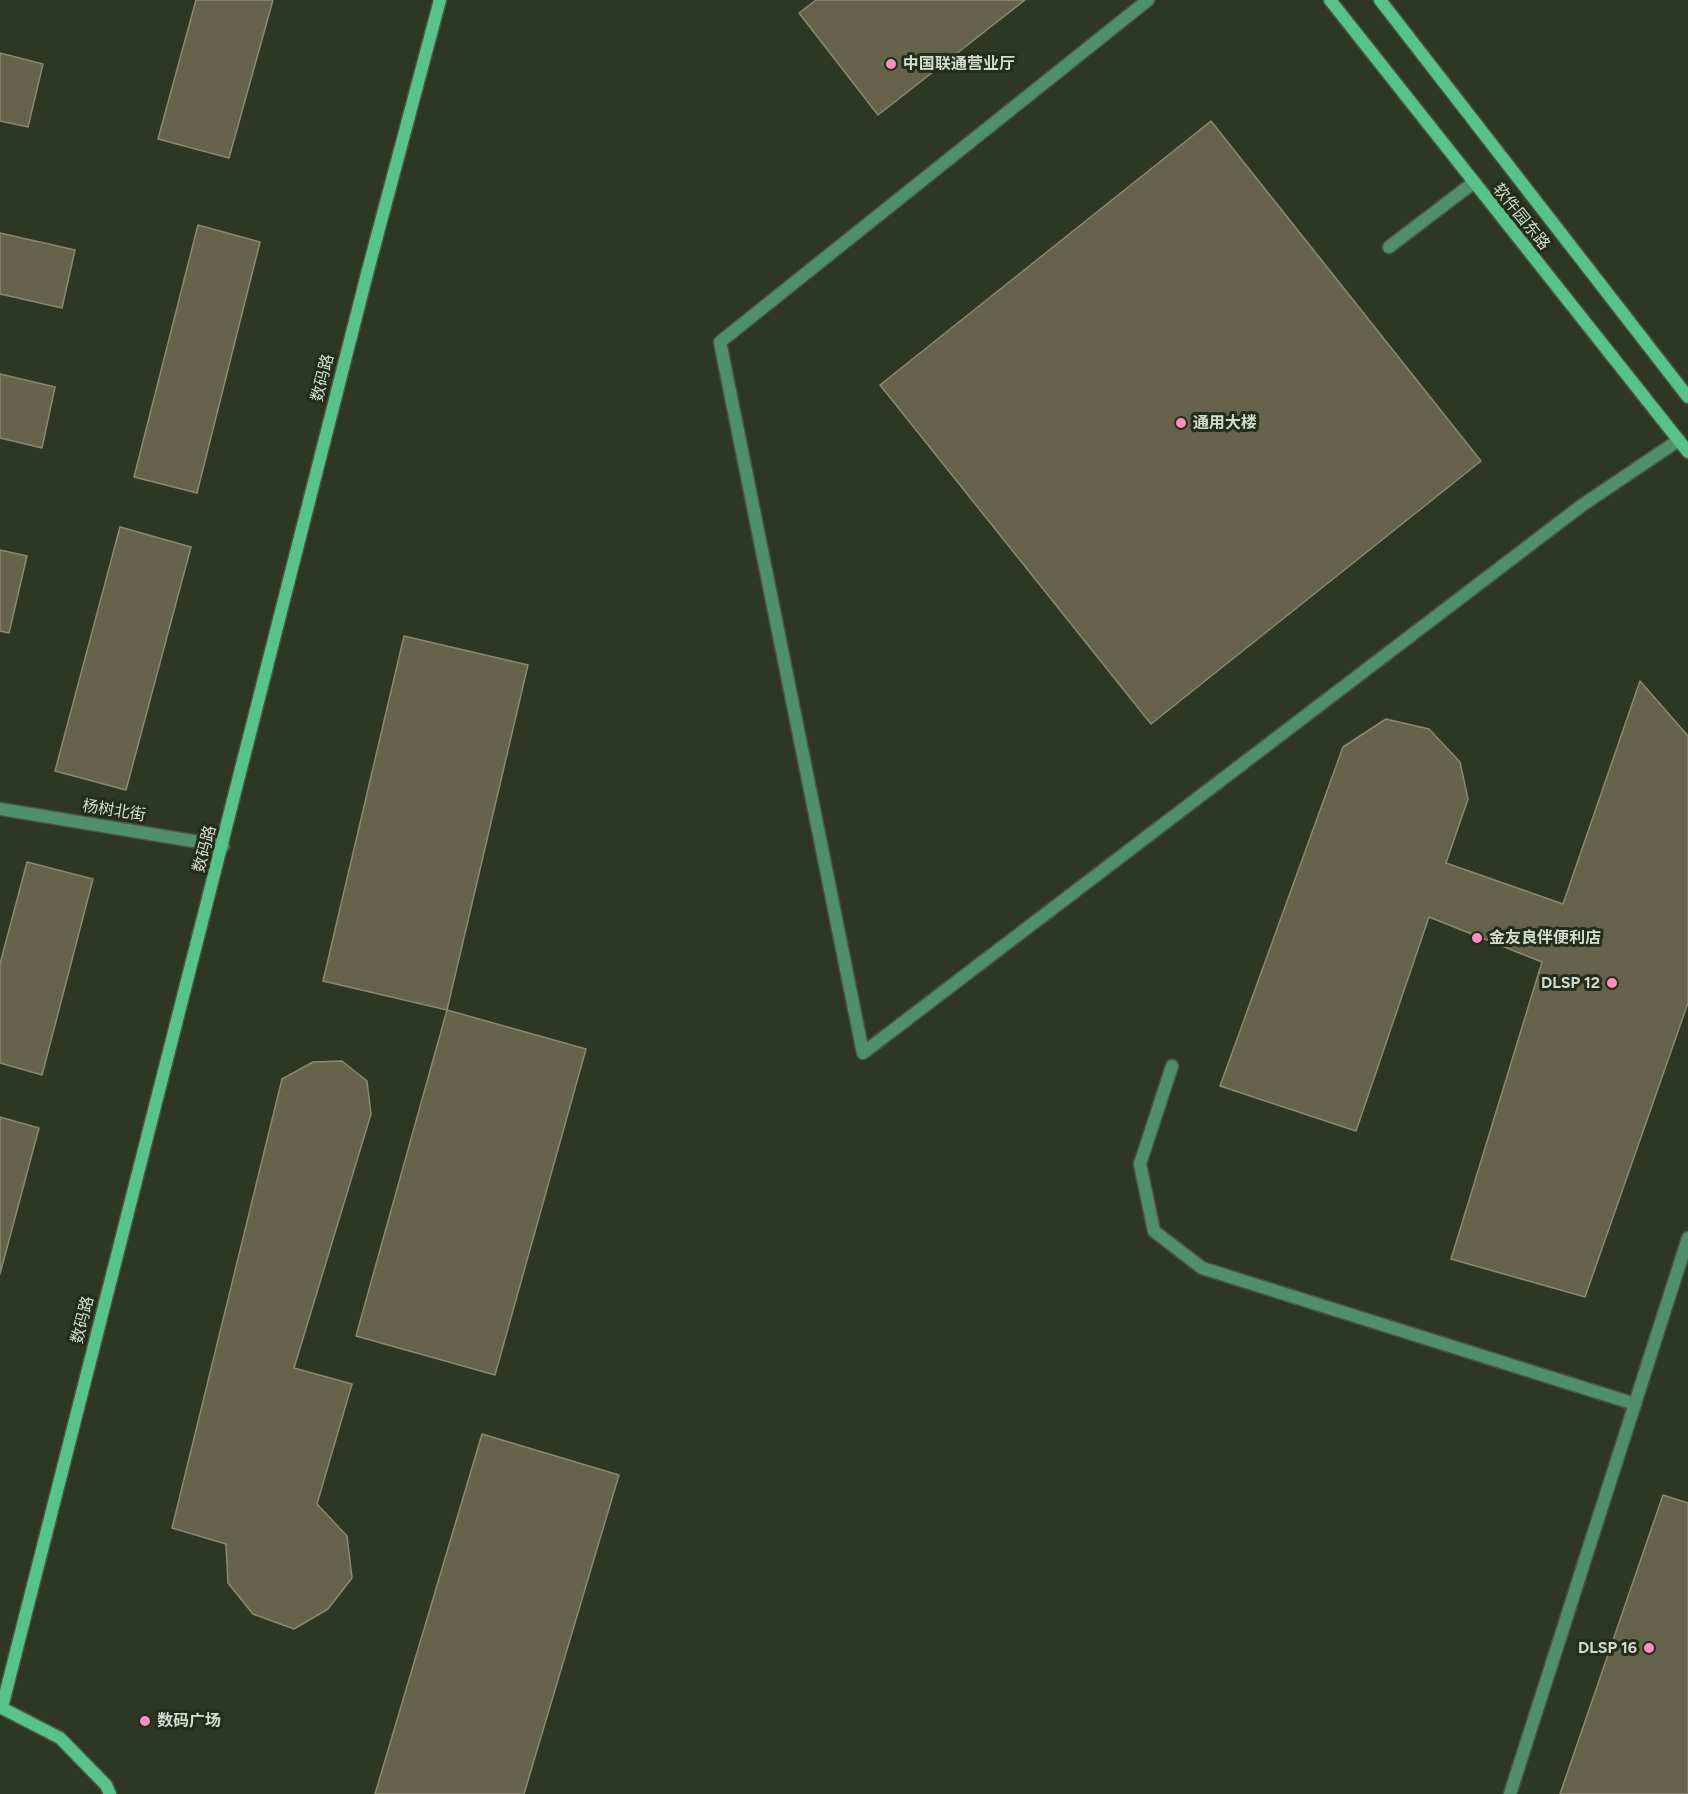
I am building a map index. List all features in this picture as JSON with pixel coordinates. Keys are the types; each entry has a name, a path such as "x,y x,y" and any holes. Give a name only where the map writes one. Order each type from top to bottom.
{"main road":[{"name":"数码路","path":"1,1707 223,846 368,270 441,0"},
{"name":"软件园东路","path":"1330,0 1688,452"},
{"name":"软件园东路","path":"1380,0 1688,397"},
{"path":"1,1707 60,1738 106,1785 110,1794"}],"street":[{"path":"1148,0 720,342 863,1053 1581,506 1678,440"},
{"path":"1389,247 1473,183"},
{"name":"杨树北街","path":"0,809 223,846"},
{"path":"1172,1066 1140,1164 1154,1231 1202,1268 1635,1404"},
{"path":"1510,1794 1688,1238"}],"building":[{"path":"196,0 273,0 229,158 158,139"},
{"name":"中国联通营业厅","path":"816,0 1025,0 878,115 799,13"},
{"path":"0,53 43,64 28,127 0,121"},
{"name":"通用大楼","path":"1211,121 1481,461 1151,724 880,385"},
{"path":"198,225 260,242 197,493 134,477"},
{"path":"0,233 75,250 62,308 0,294"},
{"path":"0,374 55,387 42,448 0,438"},
{"path":"120,527 191,547 126,790 55,771"},
{"path":"0,550 27,556 9,633 0,631"},
{"path":"404,636 528,665 447,1010 323,981"},
{"name":"DLSP 12","path":"1640,681 1688,736 1688,1003 1585,1297 1451,1259 1542,962 1429,917 1356,1131 1220,1086 1343,747 1386,719 1429,729 1460,762 1468,799 1446,863 1563,904"},
{"path":"27,862 93,879 42,1075 0,1063 0,964"},
{"path":"447,1010 586,1049 495,1375 356,1336"},
{"path":"342,1061 367,1081 371,1114 294,1368 352,1384 317,1504 347,1536 352,1578 328,1609 294,1629 253,1614 228,1583 226,1544 172,1528 282,1079 313,1062"},
{"path":"0,1117 39,1128 0,1274"},
{"path":"482,1434 619,1475 524,1794 375,1794"},
{"name":"DLSP 16","path":"1663,1495 1688,1503 1688,1794 1560,1794"}],"place":[{"name":"中国联通营业厅","path":"891,64"},
{"name":"通用大楼","path":"1181,423"},
{"name":"金友良伴便利店","path":"1477,938"},
{"name":"DLSP 12","path":"1612,983"},
{"name":"DLSP 16","path":"1649,1648"},
{"name":"数码广场","path":"145,1721"}]}
